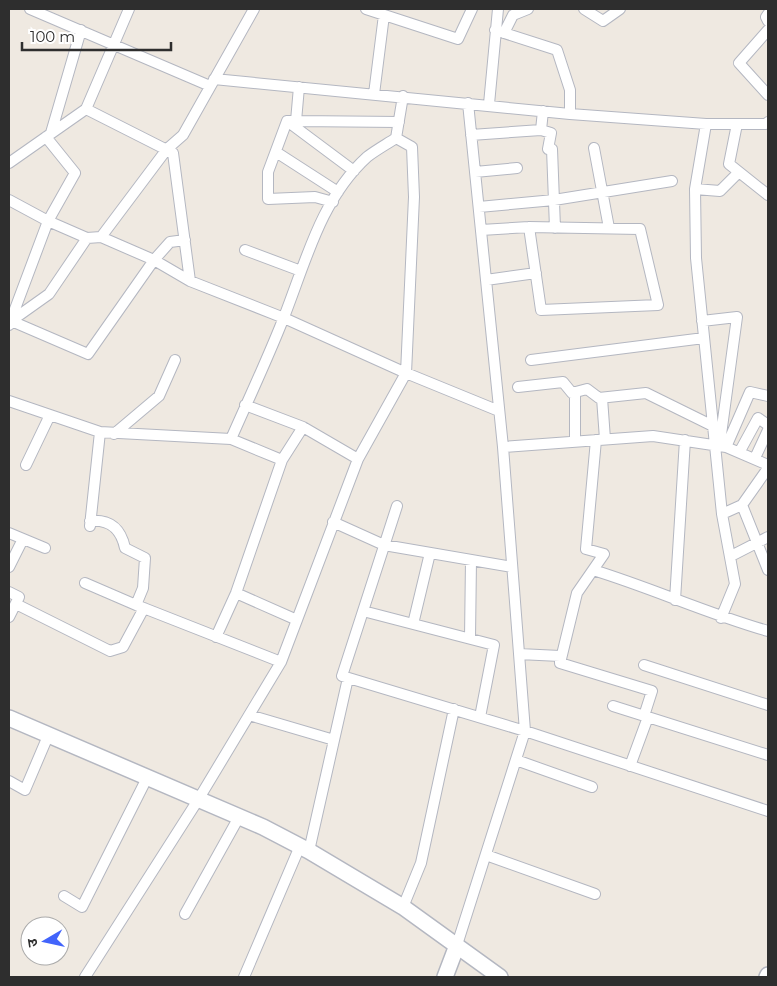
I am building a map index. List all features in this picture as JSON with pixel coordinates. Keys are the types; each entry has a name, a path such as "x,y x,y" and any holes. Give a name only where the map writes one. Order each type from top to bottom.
{"main road":[{"path":"9,718 239,817 305,848 402,907 498,977"},
{"path":"444,977 456,948"}],"street":[{"path":"30,9 113,44 212,82 299,87 489,104 570,114 706,124 766,124 768,122"},
{"path":"9,163 86,108 129,9"},
{"path":"101,236 167,149 183,135 254,9"},
{"path":"366,9 458,39 472,9"},
{"path":"489,104 499,32 495,9"},
{"path":"499,32 513,15 528,9"},
{"path":"584,9 604,22 620,9"},
{"path":"768,14 766,17 768,21"},
{"path":"374,94 384,15"},
{"path":"49,135 81,30"},
{"path":"768,30 739,63 768,94"},
{"path":"499,32 557,50 570,90 570,114"},
{"path":"299,87 292,121 268,172 268,199 315,196 333,202"},
{"path":"231,439 284,318 315,233 338,192 354,171 369,156 396,138 403,96"},
{"path":"456,948 525,731 503,447 468,103"},
{"path":"86,108 173,152 190,282"},
{"path":"541,130 543,111"},
{"path":"292,121 399,122"},
{"path":"292,121 354,171"},
{"path":"706,124 695,189 696,258 715,427 721,446"},
{"path":"737,124 729,164 768,195"},
{"path":"472,135 541,130 551,133 548,149 552,150 555,228"},
{"path":"9,322 48,221 75,173 49,135"},
{"path":"85,977 198,800 281,662 358,459 406,373 414,197 412,147 396,138"},
{"path":"594,148 609,228"},
{"path":"276,152 338,192"},
{"path":"475,172 517,168"},
{"path":"695,189 720,191 739,172"},
{"path":"478,207 554,200 672,181"},
{"path":"9,200 48,221 87,238 101,236 154,260 190,282 284,318 406,373 498,411"},
{"path":"481,230 529,227 640,229 658,306 541,310 529,227"},
{"path":"9,322 49,294 87,238"},
{"path":"9,322 88,354 154,260 170,242 185,240"},
{"path":"245,250 301,271"},
{"path":"486,280 536,273"},
{"path":"702,321 737,317 721,446 722,514 735,584 721,618"},
{"path":"531,360 704,338"},
{"path":"114,434 159,396 175,360"},
{"path":"518,387 563,382 572,393 587,389 599,398 646,393 715,427"},
{"path":"575,392 575,441"},
{"path":"721,446 750,392 768,396"},
{"path":"560,663 577,592 604,554 586,549 600,439 602,398"},
{"path":"9,401 100,432 231,439 282,460"},
{"path":"246,405 303,428 358,459"},
{"path":"26,465 50,415"},
{"path":"740,451 758,418 768,425"},
{"path":"216,637 236,593 282,460 303,428"},
{"path":"755,458 768,430"},
{"path":"16,604 110,651 123,647 140,607 145,558 125,548 123,537 115,526 98,520 90,524 100,432"},
{"path":"503,447 653,436 721,446 740,451 768,466 742,504 722,514"},
{"path":"675,600 685,440"},
{"path":"742,504 768,570"},
{"path":"397,506 342,676 525,731 768,811"},
{"path":"333,522 384,545 512,567"},
{"path":"9,533 45,548"},
{"path":"731,556 758,544 768,537"},
{"path":"9,567 23,539"},
{"path":"413,624 430,553"},
{"path":"470,638 471,560"},
{"path":"593,570 641,585 721,618 768,631"},
{"path":"85,583 140,607 281,662"},
{"path":"9,592 19,597 9,617"},
{"path":"236,593 297,620"},
{"path":"363,611 494,644 480,717"},
{"path":"519,654 560,656 560,663"},
{"path":"560,663 652,691 646,717 630,766"},
{"path":"644,665 768,704"},
{"path":"244,977 305,848 334,740 348,678"},
{"path":"613,706 768,755"},
{"path":"402,907 421,863 454,710"},
{"path":"249,715 334,740"},
{"path":"9,781 25,790 48,736"},
{"path":"516,760 592,787"},
{"path":"64,896 82,907 147,778"},
{"path":"184,914 239,817"},
{"path":"486,855 595,894"}]}
